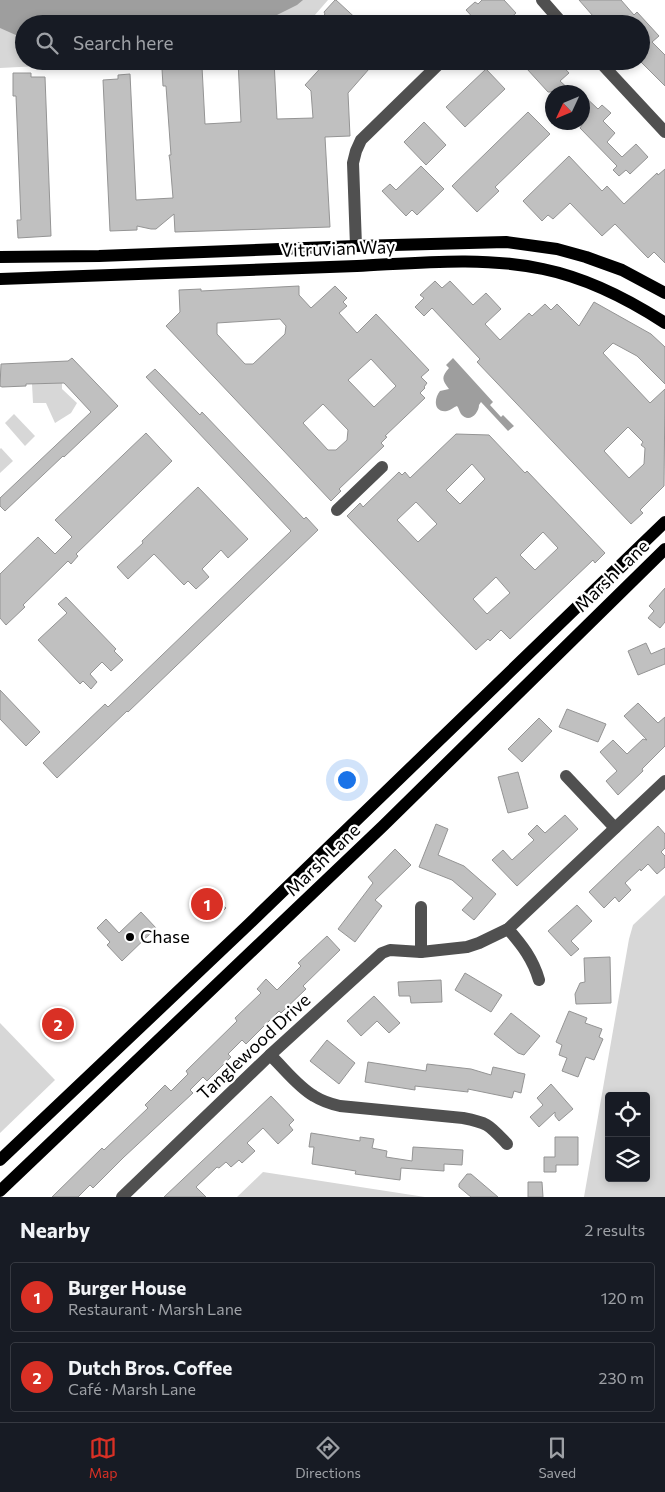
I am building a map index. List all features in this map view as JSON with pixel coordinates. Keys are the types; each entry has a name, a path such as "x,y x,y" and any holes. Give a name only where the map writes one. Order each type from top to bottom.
{"main road":[{"name":"Vitruvian Way","path":"0,258 506,242 550,248 586,257 622,270 665,293"},
{"path":"356,246 357,266"},
{"path":"543,268 550,248"},
{"name":"Vitruvian Way","path":"0,279 494,262 543,268 570,276 603,288 640,307 665,323"},
{"name":"Marsh Lane","path":"0,1160 369,809 665,522"},
{"path":"637,548 650,563"},
{"name":"Marsh Lane","path":"0,1191 383,826 665,549"},
{"path":"488,694 502,709"},
{"path":"369,809 383,826"},
{"path":"142,1026 158,1042"}],"street":[{"path":"542,0 555,15"},
{"path":"356,246 353,163 356,151 361,140 433,70"},
{"path":"607,70 665,132"},
{"path":"337,510 382,468"},
{"path":"566,776 615,828"},
{"name":"Tanglewood Drive","path":"122,1197 270,1055 382,953 390,950 421,952 467,947 508,929 665,781"},
{"path":"421,907 421,952"},
{"path":"508,929 526,950 535,966 538,980"},
{"path":"270,1055 313,1096 326,1102 340,1106 463,1118 481,1122 491,1127 507,1144"}],"shaded area":[{"path":"0,0 328,0 315,15 15,15 15,67 0,68"},
{"path":"0,0 303,0 277,15 15,15 15,35 0,28"},
{"path":"453,358 493,402 490,405 501,417 503,415 514,426 508,431 481,402 475,414 470,418 464,417 457,406 447,411 439,410 436,401 440,391 449,389 444,381 444,376 449,368 446,365"},
{"path":"62,383 62,389 77,403 71,413 55,423 46,403 33,403 32,384"},
{"path":"14,414 35,436 25,446 5,423"},
{"path":"0,449 13,461 0,473"},
{"path":"665,895 665,1197 584,1197 633,925"},
{"path":"0,1023 55,1080 0,1133"},
{"path":"263,1172 425,1197 237,1197"}],"building":[{"path":"336,0 352,15 324,15 324,12"},
{"path":"482,0 504,0 516,13 514,15 471,15 466,10 475,2 478,4"},
{"path":"579,0 621,0 634,15 592,15"},
{"path":"650,26 659,36 652,42 665,55 665,86 649,70"},
{"path":"162,70 202,70 205,124 241,122 238,70 274,70 277,119 313,118 311,91 305,85 319,70 368,70 348,93 350,136 325,137 330,227 175,232 174,214 156,229 137,226 137,230 110,231 103,80 118,79 118,75 130,74 136,200 173,198 166,86 163,86"},
{"path":"485,70 505,89 465,127 446,107"},
{"path":"528,70 566,70 569,73 560,81 564,85 545,85 545,89"},
{"path":"13,73 31,73 31,77 45,77 51,236 18,238 17,220 21,220 16,96 13,96"},
{"path":"590,102 598,109 602,105 611,113 603,121 615,133 607,142 622,157 636,144 648,157 630,174 626,170 619,176 613,170 617,166 582,130 590,130"},
{"path":"528,112 550,134 495,187 499,191 477,212 452,186"},
{"path":"424,122 446,145 426,165 404,142"},
{"path":"569,156 602,191 607,186 624,204 657,173 658,175 665,169 665,263 654,252 648,258 615,224 602,236 570,203 553,219 548,215 542,221 523,201"},
{"path":"421,166 444,189 417,215 412,210 406,216 382,191 390,184 396,190"},
{"path":"435,281 442,288 450,281 473,305 486,293 501,309 485,324 500,340 529,313 532,316 545,304 551,310 557,304 579,326 594,302 651,334 665,347 665,384 637,356 613,343 603,353 650,403 665,389 664,486 640,510 643,513 631,524 477,362 480,359 432,308 424,316 415,307 424,298 420,295","holes":["628,427 643,442 641,445 645,448 644,464 629,478 604,451"]},
{"path":"299,286 299,295 311,308 335,286 347,298 343,302 347,306 339,313 357,333 376,314 429,370 421,377 427,383 420,393 425,398 385,436 387,437 381,443 384,446 339,489 341,491 331,501 166,326 180,312 179,290 201,289 201,291","holes":["280,319 286,326 285,334 253,364 245,364 217,334 217,323","371,359 396,386 374,407 348,380","323,404 348,430 347,440 336,450 328,450 303,423"]},
{"path":"72,358 118,406 5,511 0,506 0,498 91,412 64,383 0,386 1,364 68,361"},
{"path":"155,369 200,415 202,412 304,519 306,517 318,530 57,778 43,763 105,704 108,707 291,531 146,377"},
{"path":"146,433 172,461 76,554 78,556 71,564 68,561 23,605 25,607 6,625 0,618 0,574 38,537 55,554 72,537 55,520"},
{"path":"456,434 489,435 525,473 527,471 605,553 595,563 593,560 510,639 501,630 490,641 488,639 476,650 347,516 360,503 363,507 399,472 402,475 405,472 410,478","holes":["472,464 485,479 460,504 446,490","416,502 437,524 418,542 397,520","543,532 558,548 535,570 520,555","496,577 510,593 487,614 473,599"]},
{"path":"198,487 248,539 228,558 221,550 202,569 209,577 196,589 188,581 184,585 154,554 128,579 117,567"},
{"path":"665,588 665,622 660,628 648,618 654,611 649,606"},
{"path":"66,597 116,649 114,651 123,660 111,671 102,662 90,674 97,682 91,689 83,681 80,684 38,640 67,613 58,604"},
{"path":"646,643 651,654 665,648 665,664 638,675 628,651"},
{"path":"0,690 40,732 26,746 0,719"},
{"path":"638,703 658,723 665,717 665,746 618,795 606,781 617,771 600,752 613,740 627,754 643,739 647,740 624,716"},
{"path":"567,709 606,724 598,742 559,727"},
{"path":"539,718 552,731 522,762 508,749"},
{"path":"518,772 528,808 508,813 498,777"},
{"path":"565,815 578,829 517,886 492,860 503,850 512,860 534,840 528,834 537,825 545,833"},
{"path":"436,824 448,829 438,855 464,866 496,894 474,920 462,910 473,898 452,880 419,867"},
{"path":"658,826 665,834 665,848 661,852 665,856 665,867 657,874 648,864 641,871 640,869 625,883 631,890 619,902 615,897 604,908 589,892"},
{"path":"395,849 411,865 375,900 382,906 355,942 338,929 373,883 368,877"},
{"path":"203,888 214,900 216,898 226,908 212,921 209,918 206,921 192,906 196,901 193,898"},
{"path":"577,905 592,921 571,941 579,949 571,956 548,931"},
{"name":"Chase","path":"141,912 156,928 122,961 107,945 110,942 97,928 106,919 119,933"},
{"path":"327,936 340,950 303,986 306,989 281,1013 279,1011 246,1044 242,1040 228,1054 231,1057 207,1081 203,1077 190,1090 193,1093 93,1188 90,1185 78,1197 52,1197 102,1148 104,1150 148,1108 145,1105 165,1085 171,1091 188,1074 186,1071 237,1021 235,1018 261,993 257,989 266,979 277,990 301,966 298,963"},
{"path":"610,957 611,1003 576,1004 575,994 580,983 585,982 584,958"},
{"path":"465,973 502,995 491,1012 455,990"},
{"path":"441,980 442,1002 411,1003 410,996 399,996 398,982"},
{"path":"374,996 400,1023 389,1033 377,1021 361,1036 347,1021"},
{"path":"569,1011 587,1018 585,1023 602,1029 599,1037 603,1039 594,1060 586,1057 578,1077 562,1071 567,1058 559,1055 562,1045 556,1042"},
{"path":"54,1013 70,1029 63,1036 47,1019"},
{"path":"511,1013 540,1036 524,1055 518,1053 494,1034"},
{"path":"327,1040 355,1063 339,1084 310,1061"},
{"path":"368,1062 426,1071 427,1064 471,1069 491,1075 493,1067 525,1074 521,1093 514,1091 512,1098 468,1089 468,1092 415,1086 415,1090 365,1082"},
{"path":"551,1084 573,1109 559,1121 555,1116 555,1112 539,1127 530,1117 543,1105 537,1098"},
{"path":"271,1096 294,1120 289,1125 293,1130 278,1144 263,1128 247,1143 255,1151 242,1163 239,1160 231,1167 226,1162 219,1168 217,1167 196,1187 206,1197 164,1197"},
{"path":"311,1133 360,1141 360,1137 374,1139 372,1148 387,1151 386,1157 412,1161 413,1147 463,1150 462,1165 444,1164 444,1171 401,1168 400,1180 355,1174 356,1171 312,1164 314,1147 309,1147"},
{"path":"555,1137 578,1137 578,1165 556,1165 556,1172 544,1172 544,1157 555,1157"},
{"path":"467,1174 471,1174 498,1197 471,1197 459,1187 459,1184"},
{"path":"528,1182 542,1182 543,1197 528,1197"}],"place":[{"name":"Burger House","path":"207,904"},
{"name":"Chase","path":"130,937"},
{"name":"Dutch Bros. Coffee","path":"58,1024"}]}
